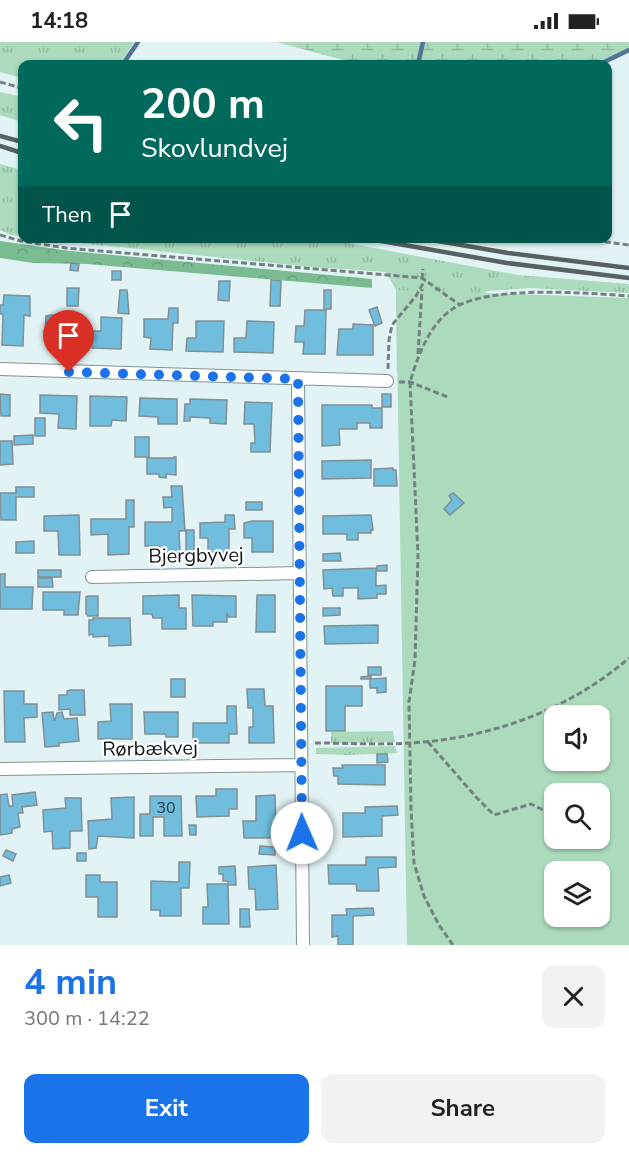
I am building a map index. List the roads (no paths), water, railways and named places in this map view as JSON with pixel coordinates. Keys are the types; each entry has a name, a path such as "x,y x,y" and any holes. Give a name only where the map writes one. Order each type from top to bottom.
{"street":[{"path":"0,369 387,381"},
{"path":"298,379 303,945"},
{"name":"Bjergbyvej","path":"92,577 300,573"},
{"name":"Rørbækvej","path":"0,769 301,765"}],"waterway":[{"path":"126,60 138,42"},
{"path":"419,60 423,42"},
{"path":"608,60 629,50"}],"railway":[{"path":"0,136 18,141"},
{"path":"0,146 18,152"},
{"path":"393,243 507,263 629,278"},
{"path":"449,243 508,253 629,268"}]}
